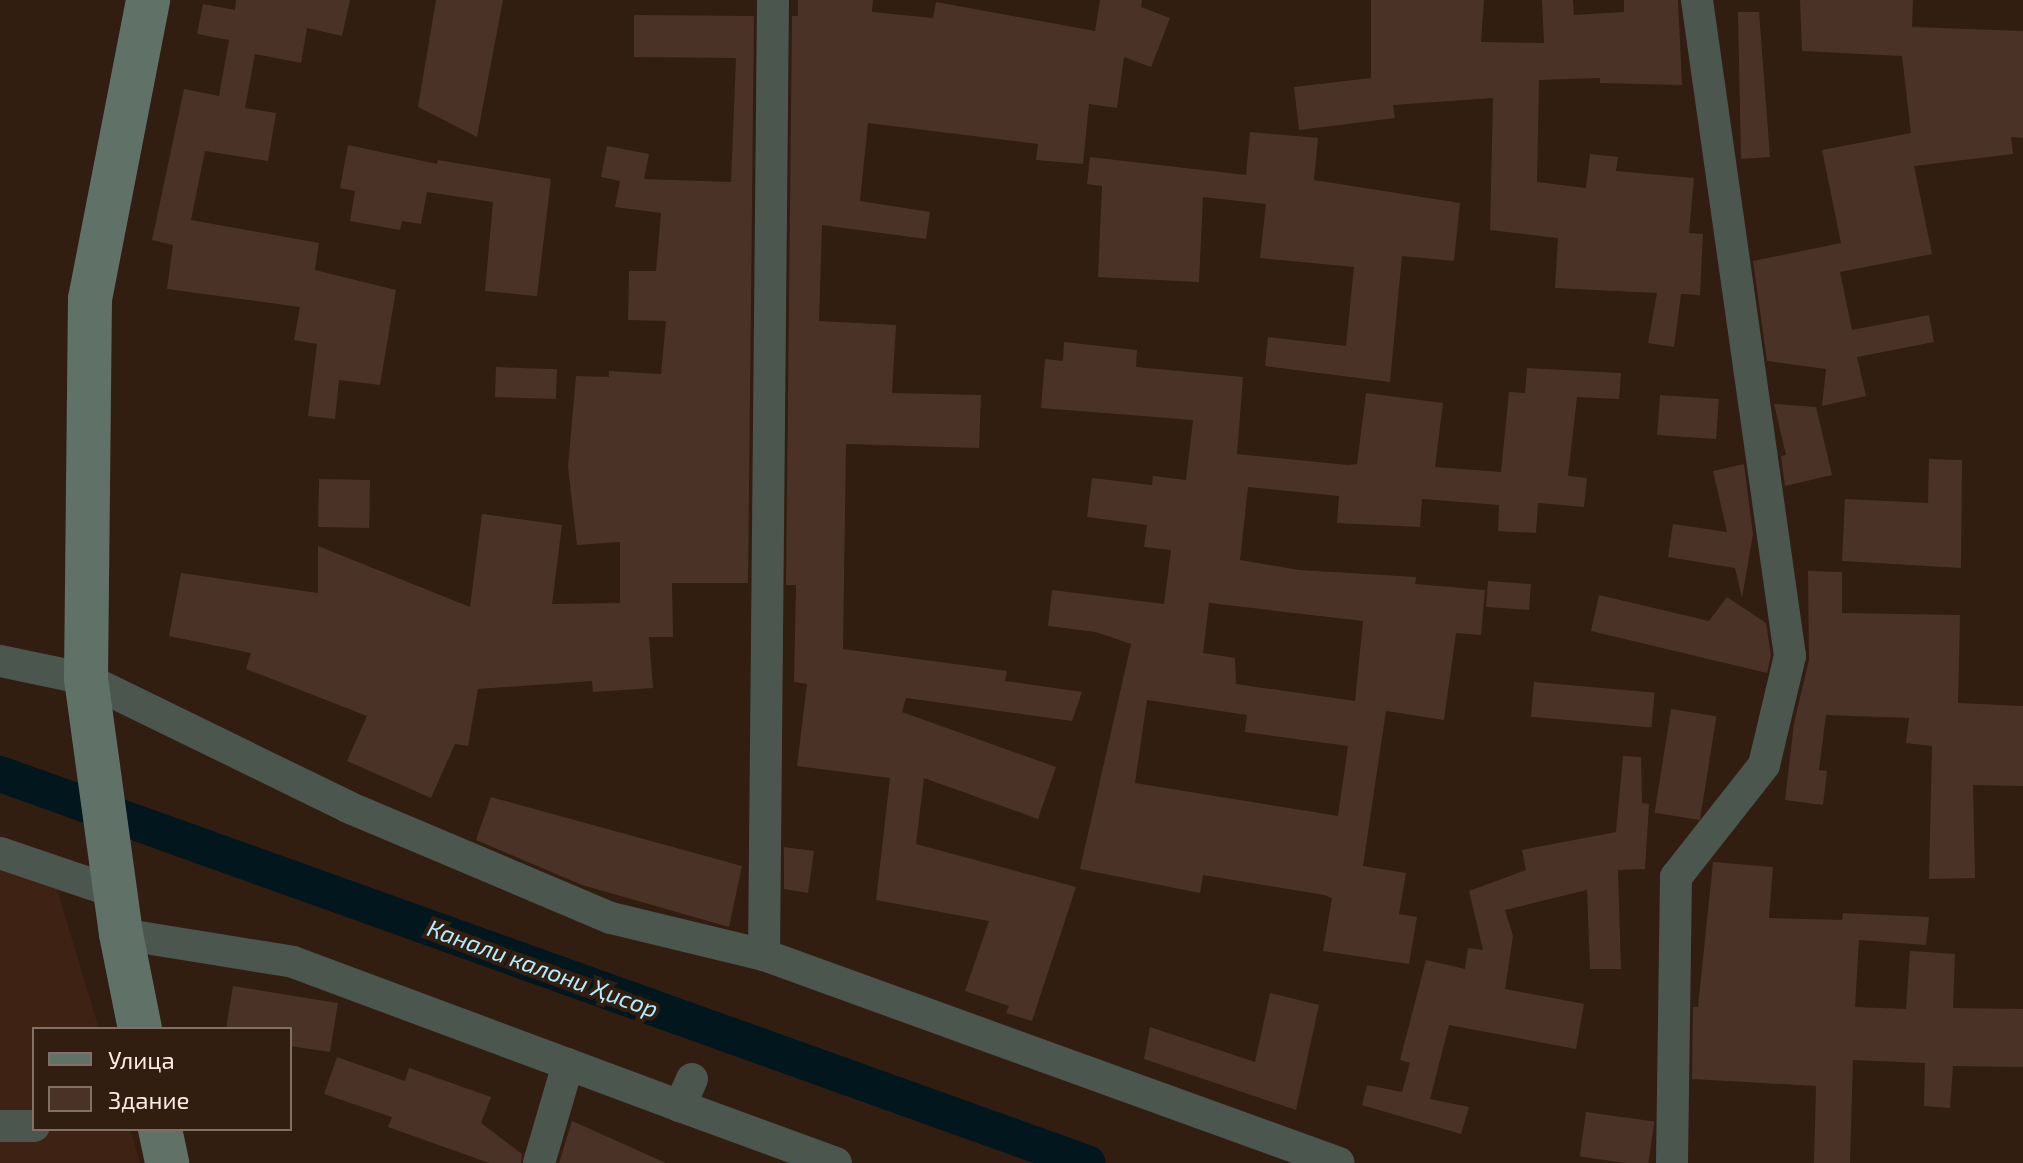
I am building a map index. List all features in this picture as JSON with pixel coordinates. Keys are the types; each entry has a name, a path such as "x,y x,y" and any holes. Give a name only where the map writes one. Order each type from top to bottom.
{"main road":[{"path":"140,1027 121,934 86,689 90,299 148,0"},
{"path":"160,1131 167,1163"}],"street":[{"path":"764,955 773,0"},
{"path":"1672,1163 1676,877 1764,765 1790,656 1697,0"},
{"path":"0,661 86,689 348,807 611,918 764,955 1339,1163"},
{"path":"0,853 114,888"},
{"path":"121,934 293,962 568,1064 686,1092 836,1163"},
{"path":"539,1163 568,1064"},
{"path":"0,1126 32,1126"}],"shaded area":[{"path":"0,865 56,886 98,1027 32,1027 32,1131 131,1131 140,1163 0,1163"}],"building":[{"path":"236,0 350,0 342,36 307,28 301,63 255,54 245,108 276,113 268,161 205,151 191,220 319,243 315,270 396,290 380,385 339,380 335,419 308,416 317,344 294,340 300,307 167,289 173,245 152,240 184,89 219,96 229,40 197,34 203,4 235,10"},
{"path":"436,0 503,0 477,137 418,107"},
{"path":"798,0 873,0 872,12 933,18 936,2 1095,31 1100,0 1142,0 1141,7 1170,18 1151,67 1124,57 1117,108 1089,104 1083,164 1036,160 1038,144 868,123 860,201 930,212 926,239 822,225 819,321 896,325 892,393 981,395 979,448 846,444 843,649 1007,671 1005,681 1082,692 1072,721 906,698 902,712 1056,767 1038,819 924,778 916,844 1076,887 1032,1021 1006,1013 1009,1006 965,991 989,921 876,900 890,778 797,766 807,684 794,682 796,585 786,585 792,16 798,16"},
{"path":"1371,0 1484,0 1481,42 1544,43 1542,0 1573,0 1574,15 1624,12 1624,0 1678,0 1682,85 1600,83 1600,78 1539,80 1537,182 1586,188 1590,154 1618,157 1616,171 1694,178 1689,233 1703,234 1700,295 1681,294 1674,347 1648,343 1657,293 1555,288 1558,238 1490,230 1493,98 1393,105 1395,118 1299,130 1294,87 1371,78"},
{"path":"1800,0 1913,0 1912,27 2023,31 2023,138 2011,137 2013,154 1914,166 1932,254 1840,272 1852,330 1929,315 1934,342 1857,357 1866,396 1822,406 1826,369 1767,361 1753,261 1841,243 1822,150 1911,133 1902,56 1802,51"},
{"path":"1738,12 1759,12 1770,157 1741,159"},
{"path":"634,15 754,16 748,583 672,583 673,637 649,637 653,688 593,692 592,681 478,689 468,746 455,744 431,798 347,761 367,716 246,669 251,653 169,636 181,573 318,593 318,546 470,607 482,514 562,525 552,604 620,603 620,542 577,545 568,467 576,376 609,377 609,371 661,374 666,321 628,320 629,271 656,271 661,213 615,207 620,181 601,177 607,146 649,154 644,179 731,182 736,58 634,57"},
{"path":"1250,132 1318,138 1314,180 1460,203 1454,261 1402,256 1390,382 1265,366 1268,337 1346,346 1354,267 1260,258 1266,204 1203,197 1199,282 1098,277 1102,186 1087,184 1090,157 1246,175"},
{"path":"348,145 437,164 438,160 551,179 537,296 485,291 493,202 427,192 421,224 402,221 400,230 350,221 355,191 340,188"},
{"path":"1064,342 1137,350 1136,367 1243,377 1237,454 1357,464 1366,393 1443,403 1435,467 1501,472 1509,392 1525,393 1527,368 1621,373 1619,399 1577,397 1568,476 1587,478 1584,507 1538,503 1536,533 1498,531 1499,505 1422,499 1420,527 1337,523 1339,496 1248,487 1240,560 1299,570 1416,577 1415,584 1485,590 1481,635 1456,633 1444,720 1386,711 1363,866 1406,873 1399,914 1417,917 1409,964 1323,951 1332,898 1324,895 1203,875 1200,893 1080,869 1131,644 1096,632 1048,626 1052,590 1164,604 1171,550 1144,547 1147,525 1087,517 1092,478 1152,485 1153,476 1186,480 1193,420 1041,408 1045,359 1063,361","holes":["1209,603 1363,621 1355,701 1236,684 1235,658 1203,653","1147,700 1247,715 1245,732 1348,746 1338,816 1135,783"]},
{"path":"496,367 557,369 556,399 495,397"},
{"path":"1660,395 1719,399 1716,439 1657,435"},
{"path":"1774,404 1816,407 1832,475 1785,486 1781,456 1786,455"},
{"path":"1929,459 1962,460 1961,568 1842,561 1845,499 1928,503"},
{"path":"1744,464 1753,534 1742,598 1735,568 1668,557 1673,524 1727,532 1713,471"},
{"path":"319,479 370,480 369,528 318,527"},
{"path":"1808,571 1842,572 1842,613 1960,615 1958,703 2023,706 2023,786 1973,785 1975,878 1929,879 1932,746 1906,743 1909,718 1826,715 1819,770 1827,771 1823,805 1785,800 1794,723 1809,660"},
{"path":"1488,581 1531,584 1529,610 1486,607"},
{"path":"1599,595 1709,621 1727,597 1766,623 1771,655 1767,673 1591,631"},
{"path":"1534,682 1655,693 1651,727 1531,717"},
{"path":"1671,709 1716,716 1700,820 1655,813"},
{"path":"1623,756 1641,757 1642,803 1649,804 1645,869 1618,870 1621,969 1590,969 1587,890 1505,910 1513,936 1505,989 1584,1004 1576,1049 1449,1025 1430,1099 1469,1107 1461,1134 1362,1105 1367,1085 1402,1092 1410,1063 1400,1060 1426,960 1465,969 1468,948 1483,950 1469,891 1526,870 1522,850 1616,832"},
{"path":"491,797 742,866 729,927 582,885 476,840"},
{"path":"784,847 814,851 808,893 784,889"},
{"path":"1713,862 1773,867 1769,918 1842,920 1843,913 1929,917 1926,945 1859,940 1855,1007 1906,1009 1910,951 1955,954 1953,1008 2023,1009 2023,1067 1953,1066 1950,1108 1924,1106 1925,1063 1853,1060 1850,1163 1814,1163 1816,1086 1692,1079 1693,1007 1698,1007"},
{"path":"233,986 338,1003 330,1052 292,1046 292,1027 226,1027"},
{"path":"1270,993 1319,1005 1296,1110 1144,1059 1150,1027 1255,1062"},
{"path":"337,1057 405,1081 409,1068 491,1097 481,1123 522,1154 521,1163 489,1163 388,1127 392,1117 324,1094"},
{"path":"1586,1112 1654,1122 1649,1163 1580,1157"},
{"path":"572,1121 666,1163 559,1163"}],"waterway":[{"name":"Канали калони Ҳисор","path":"0,774 1087,1163"}]}
